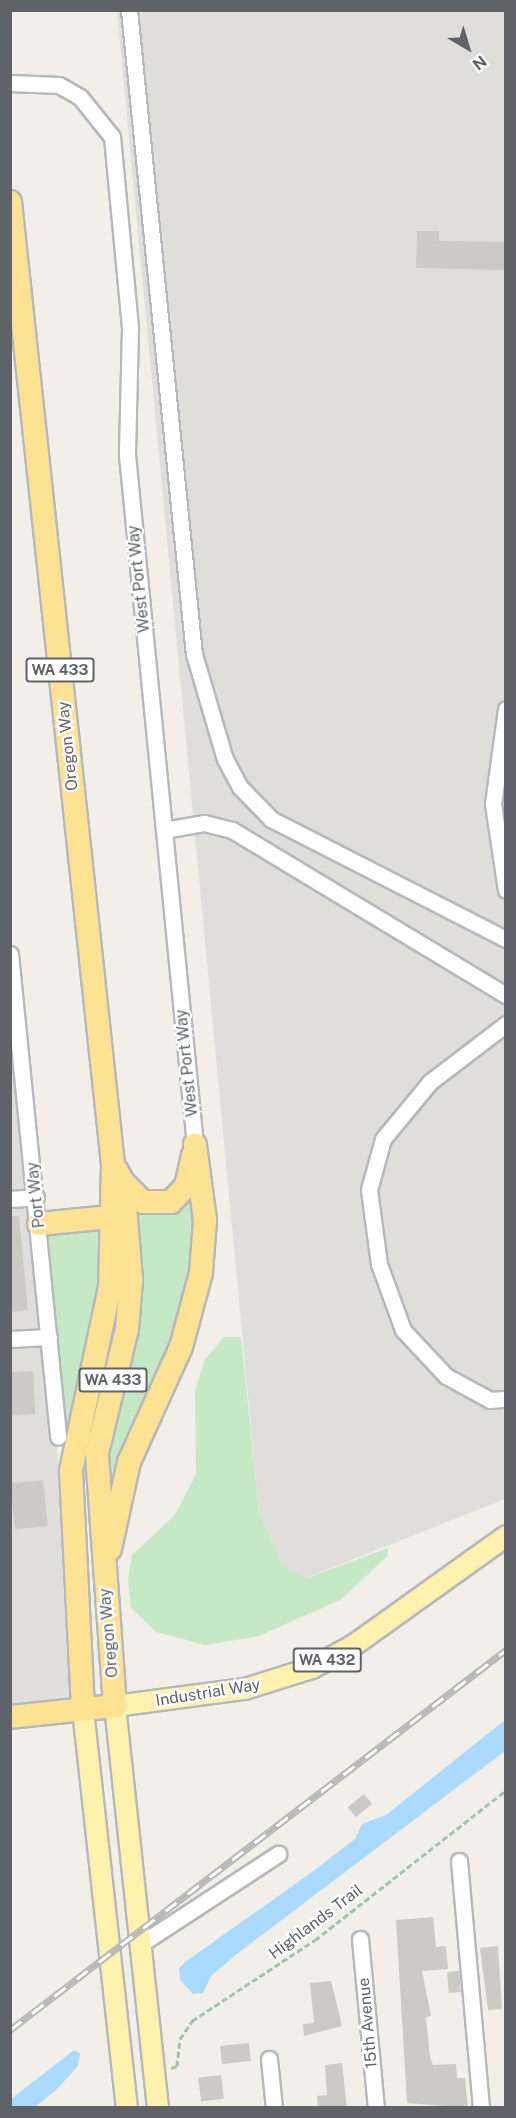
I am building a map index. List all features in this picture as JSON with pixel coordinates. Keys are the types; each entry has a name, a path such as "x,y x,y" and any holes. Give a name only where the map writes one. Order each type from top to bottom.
{"highway":[{"name":"Oregon Way","path":"10,202 131,1280 127,1329 97,1453 115,1706"},
{"path":"118,1173 142,1202 171,1202 186,1186 195,1144"},
{"path":"105,1577 129,1462 181,1347 201,1274 204,1210 195,1144"},
{"name":"Oregon Way","path":"83,1710 71,1471 110,1287 110,1217 118,1173"},
{"path":"39,1224 110,1217"},
{"name":"Industrial Way","path":"83,1710 115,1706"},
{"name":"WA 432","path":"10,1717 83,1710"}],"main road":[{"name":"Industrial Way","path":"115,1706 245,1689 312,1668 354,1645 506,1536"},
{"name":"Oregon Way","path":"115,1706 158,2108"},
{"name":"Oregon Way","path":"83,1710 127,2108"}],"street":[{"path":"129,10 194,654 225,759 240,787 271,819 506,939"},
{"name":"West Port Way","path":"10,83 59,85 92,109 112,137 130,329 127,455 195,1144"},
{"path":"506,709 493,804 506,890"},
{"path":"164,830 204,823 232,830 506,995"},
{"name":"Port Way","path":"10,954 39,1224 58,1437"},
{"path":"506,1024 430,1082 410,1106 383,1139 369,1190 379,1264 403,1330 446,1376 490,1400 506,1399"},
{"path":"10,1199 36,1197"},
{"path":"10,1339 49,1337"},
{"path":"142,1943 278,1854"},
{"path":"459,1861 481,2108"},
{"name":"15th Avenue","path":"360,1939 376,2108"},
{"path":"269,2059 274,2108"}],"path":[{"name":"Highlands Trail","path":"155,2072 177,2066 180,2039 192,2021 315,1941 506,1790"}],"shaded area":[{"path":"117,11 505,11 505,1499 306,1578 282,1566 259,1512"},
{"path":"10,973 83,1710 10,1717"}],"green space":[{"path":"190,1174 204,1247 145,1420 105,1577 98,1489 127,1329 126,1205 151,1205"},
{"path":"110,1217 76,1434 58,1437 39,1224"},
{"path":"224,1337 241,1337 259,1512 282,1566 307,1578 388,1548 387,1556 342,1599 259,1636 205,1645 156,1632 131,1608 128,1579 132,1555 175,1515 196,1474 195,1391 205,1359"}],"water":[{"path":"505,1720 505,1751 237,1954 211,1976 203,1993 193,1994 180,1980 179,1968 185,1962 308,1875 355,1839 362,1824 386,1815"},
{"path":"74,2050 80,2054 78,2066 57,2089 35,2107 11,2107 11,2099"}],"building":[{"path":"417,231 439,231 439,241 505,242 504,270 416,268"},
{"path":"10,1216 19,1216 28,1310 10,1312"},
{"path":"33,1371 35,1414 12,1415 10,1372"},
{"path":"43,1480 48,1526 15,1529 10,1483"},
{"path":"364,1794 372,1804 356,1817 348,1807"},
{"path":"433,1917 436,1947 446,1946 448,1969 422,1971 431,2016 426,2017 430,2057 433,2065 456,2064 457,2078 465,2078 468,2108 407,2103 396,1920"},
{"path":"498,1946 502,2009 488,2010 480,1948"},
{"path":"459,1971 461,1992 449,1993 447,1972"},
{"path":"331,1981 342,2026 304,2036 303,2024 314,2023 310,1983"},
{"path":"249,2043 251,2061 222,2064 220,2046"},
{"path":"342,2063 347,2108 318,2108 317,2096 327,2095 325,2065"},
{"path":"221,2075 224,2099 201,2102 198,2078"}],"railway":[{"path":"10,2030 506,1650"}]}
